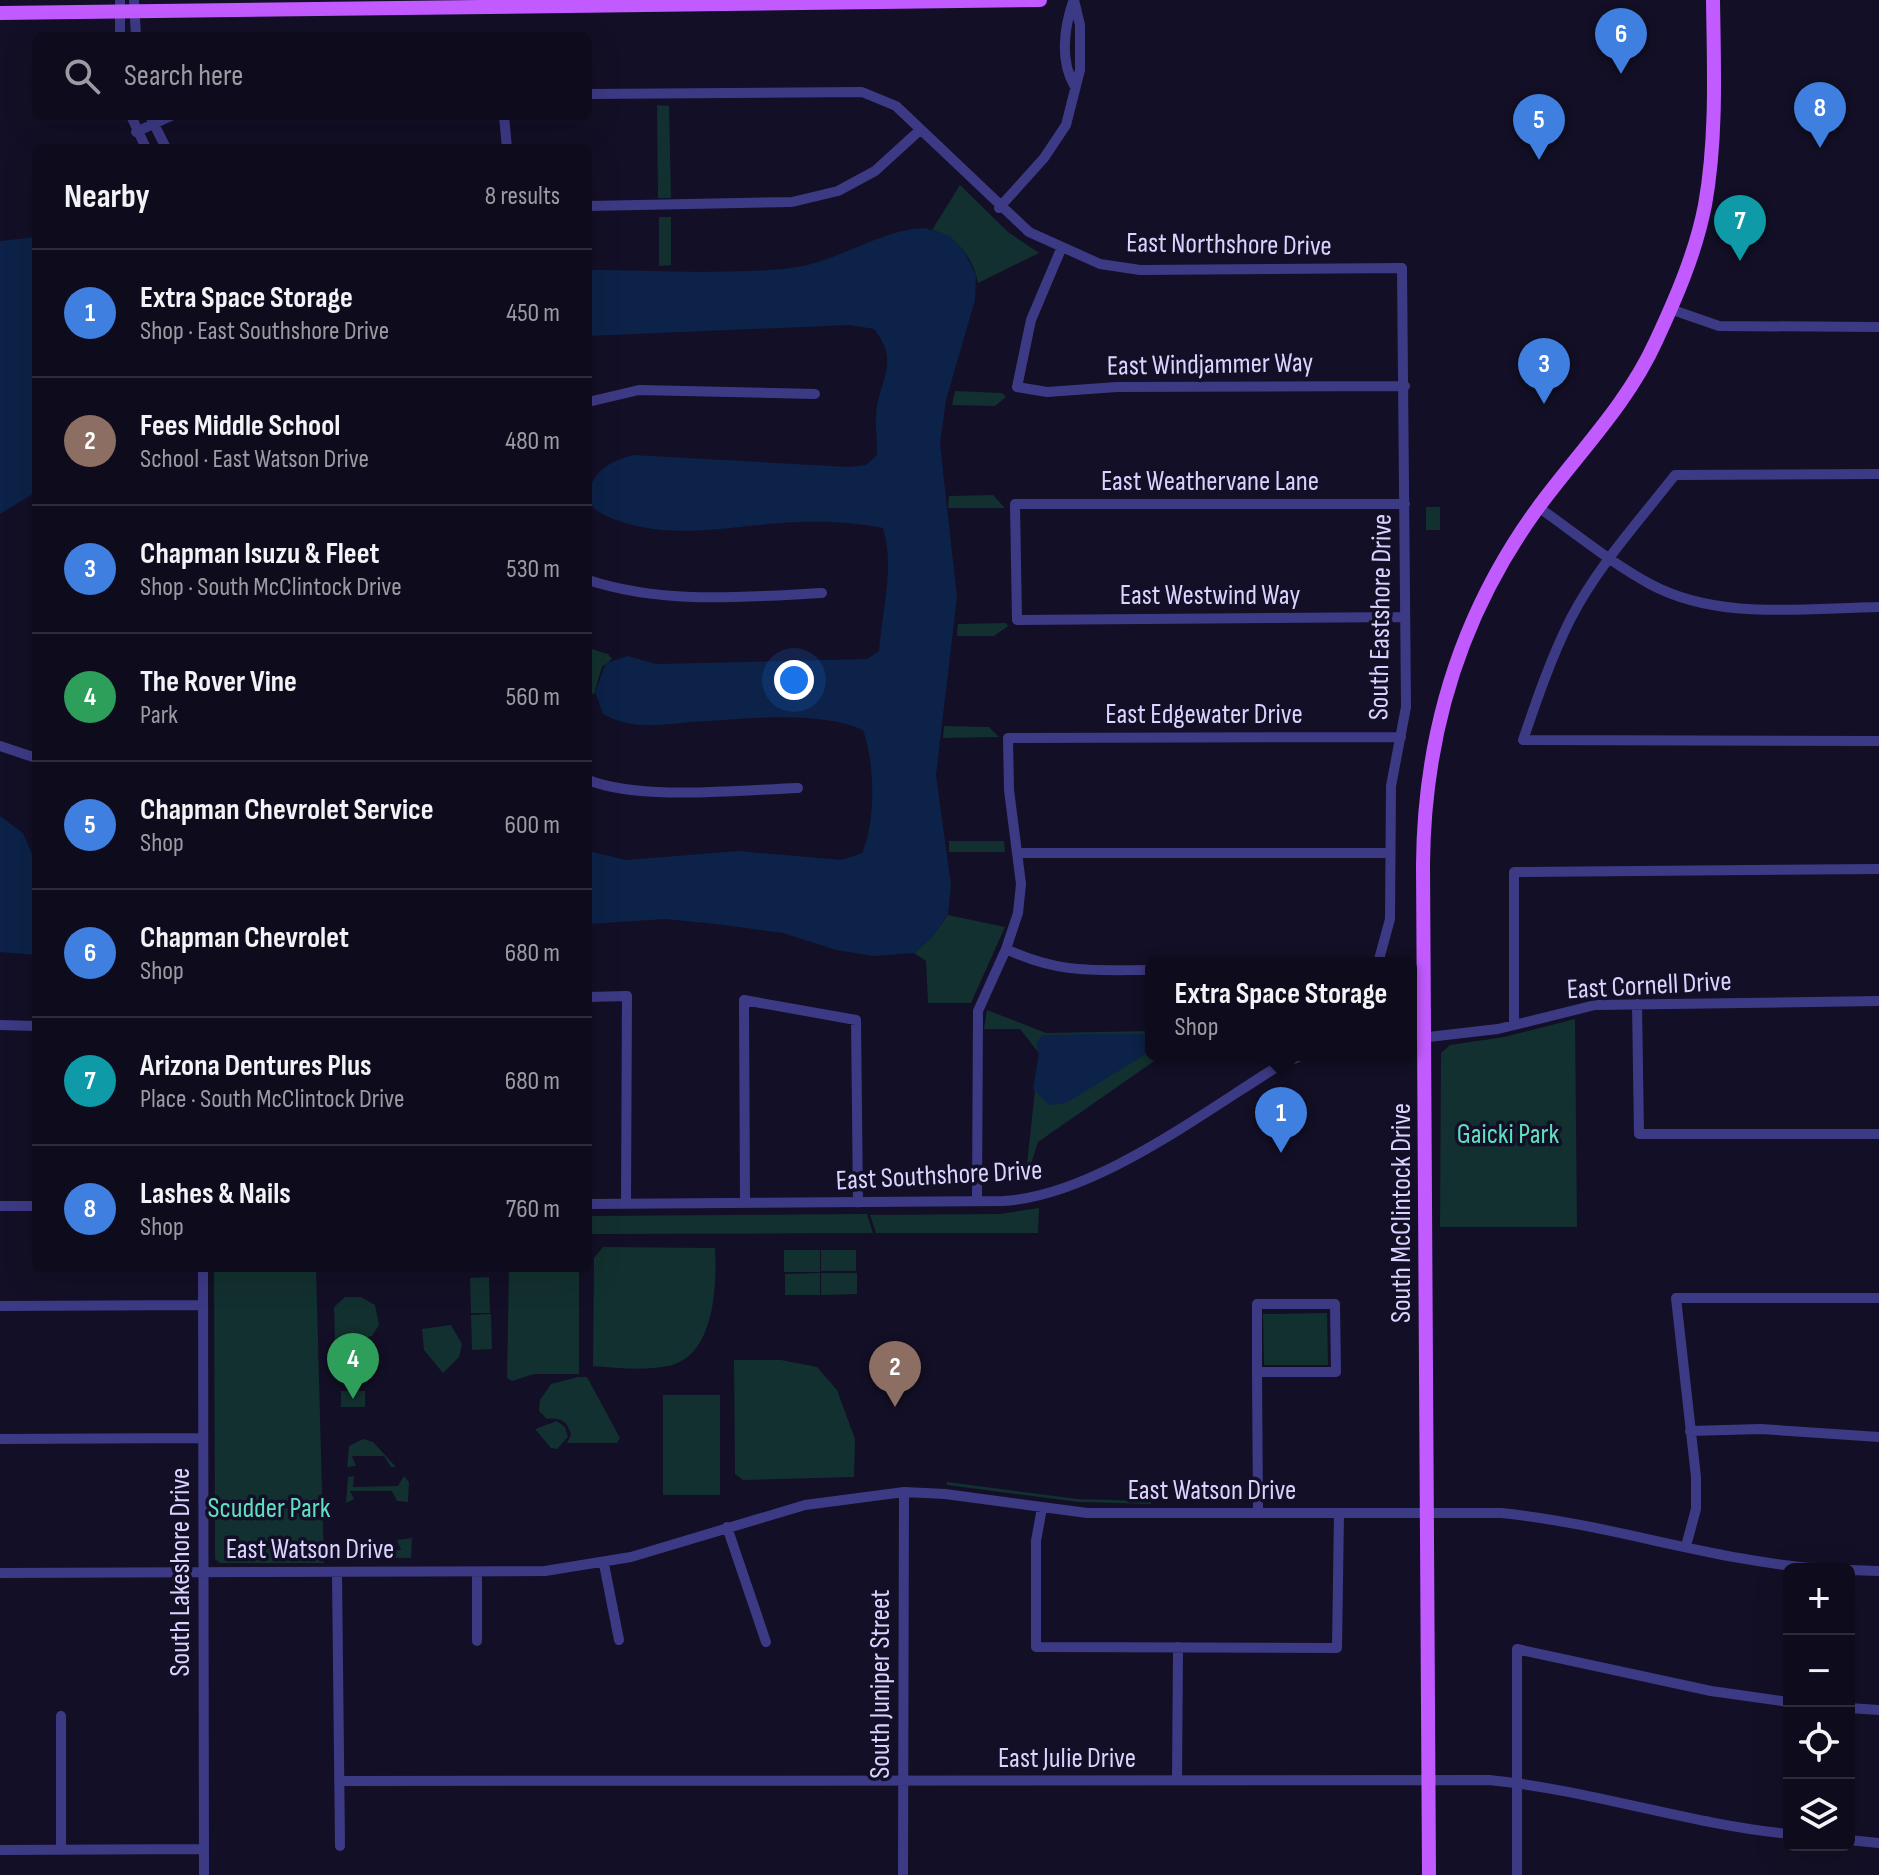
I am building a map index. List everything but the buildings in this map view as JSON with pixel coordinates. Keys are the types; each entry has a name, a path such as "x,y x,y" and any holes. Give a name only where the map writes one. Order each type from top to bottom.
{"main road":[{"path":"0,13 127,6 1040,0"},
{"name":"South McClintock Drive","path":"1417,988 1424,823 1434,739 1452,673 1474,618 1503,561 1538,507 1620,405 1670,309 1695,243 1707,194 1714,126 1713,0"},
{"name":"South McClintock Drive","path":"1416,1061 1427,1512 1429,1875"}],"street":[{"path":"999,208 1060,136 1069,115 1080,70 1080,25 1074,0"},
{"path":"121,32 127,6"},
{"path":"127,6 135,32"},
{"name":"East Northshore Drive","path":"592,94 862,92 896,106 999,208 1029,232 1100,264 1140,270 1402,268"},
{"path":"132,120 144,144"},
{"path":"136,132 151,120 164,144"},
{"path":"504,120 507,144"},
{"path":"592,206 792,202 838,191 875,171 920,130"},
{"name":"East Windjammer Way","path":"1061,249 1031,320 1017,387 1047,392 1117,387 1405,386"},
{"name":"South Eastshore Drive","path":"1380,957 1390,919 1391,786 1406,707 1402,268"},
{"path":"1670,309 1719,326 1879,327"},
{"path":"592,401 639,390 815,394"},
{"path":"1879,474 1675,475 1609,559 1572,617 1548,668 1523,740 1879,741"},
{"name":"East Weathervane Lane","path":"1017,620 1015,504 1405,504"},
{"path":"1538,507 1609,559 1659,588 1694,601 1740,609 1879,607"},
{"path":"592,581 625,592 671,598 822,593"},
{"name":"East Westwind Way","path":"1017,620 1405,617"},
{"name":"East Edgewater Drive","path":"1018,853 1009,790 1008,738 1401,737"},
{"path":"0,746 32,757"},
{"path":"592,782 604,786 647,790 798,788"},
{"path":"977,1201 978,1011 1006,949 1020,899 1018,853 1389,853"},
{"path":"1514,1024 1514,872 1879,869"},
{"path":"1006,949 1039,965 1077,970 1145,970"},
{"path":"592,997 627,996 626,1204"},
{"path":"745,1203 744,1000 856,1020 858,1203"},
{"name":"East Cornell Drive","path":"1417,1035 1470,1033 1595,1005 1879,1001"},
{"path":"1637,1004 1639,1134 1879,1134"},
{"path":"0,1025 32,1026"},
{"name":"East Southshore Drive","path":"592,1204 858,1203 1036,1198 1085,1182 1289,1061"},
{"path":"0,1206 32,1206"},
{"name":"South Lakeshore Drive","path":"203,1272 204,1875"},
{"path":"1686,1546 1696,1509 1676,1298 1879,1298"},
{"path":"1257,1372 1336,1372 1335,1304 1257,1304 1257,1372 1258,1513"},
{"path":"0,1306 201,1305"},
{"path":"1690,1431 1761,1429 1879,1437"},
{"path":"0,1439 202,1438"},
{"name":"East Watson Drive","path":"0,1573 533,1572 604,1564 805,1505 904,1492 1115,1514 1427,1512 1562,1519 1745,1560 1783,1564"},
{"name":"South Juniper Street","path":"903,1875 904,1492"},
{"path":"1042,1508 1035,1563 1036,1647 1337,1648 1339,1513"},
{"path":"727,1527 766,1642"},
{"path":"604,1564 619,1640"},
{"path":"1855,1570 1879,1571"},
{"path":"337,1573 340,1846"},
{"path":"477,1573 477,1641"},
{"path":"1177,1780 1178,1647"},
{"path":"1517,1875 1517,1649 1711,1691 1783,1701"},
{"path":"1855,1708 1879,1710"},
{"path":"61,1716 61,1850"},
{"name":"East Julie Drive","path":"339,1781 1429,1779 1518,1783 1692,1821 1783,1833"},
{"path":"1855,1841 1879,1843"},
{"path":"0,1850 204,1849"}],"green space":[{"path":"657,105 669,106 671,198 658,198"},
{"path":"960,185 1008,232 1039,253 978,283 962,249 932,230"},
{"path":"659,217 671,217 671,265 659,266"},
{"path":"955,391 1002,393 1006,397 995,406 952,405"},
{"path":"993,495 1005,508 948,508 949,496"},
{"path":"1426,507 1440,507 1440,530 1426,530"},
{"path":"1006,623 1008,626 994,636 957,636 958,624"},
{"path":"592,649 608,654 612,659 602,667 594,694"},
{"path":"944,726 989,727 999,737 943,738"},
{"path":"949,841 1004,841 1005,852 949,852"},
{"path":"948,915 1005,927 971,1003 928,1003 926,961 914,953 932,937"},
{"path":"987,1010 1046,1033 1145,1031 1145,1061 1154,1061 1038,1142 1025,1183 1039,1053 1020,1029 984,1029"},
{"name":"Gaicki Park","path":"1575,1019 1577,1227 1440,1227 1441,1053 1450,1045 1504,1037"},
{"path":"1039,1208 1038,1233 876,1233 870,1215 1000,1214"},
{"path":"867,1214 873,1233 592,1234 592,1216"},
{"path":"603,1247 715,1248 710,1318 695,1349 684,1360 649,1368 593,1366 594,1258"},
{"path":"784,1250 820,1250 820,1272 784,1272"},
{"path":"821,1250 856,1250 856,1271 821,1271"},
{"name":"Scudder Park","path":"214,1272 316,1272 324,1563 220,1563 215,1559"},
{"path":"509,1272 579,1272 579,1374 534,1374 512,1381 507,1378"},
{"path":"820,1273 820,1295 785,1295 785,1274"},
{"path":"821,1273 857,1273 857,1294 821,1295"},
{"path":"489,1277 490,1313 471,1313 470,1278"},
{"path":"345,1297 361,1297 375,1305 379,1325 372,1336 338,1345 335,1341 334,1307"},
{"path":"1327,1313 1328,1365 1264,1365 1263,1314"},
{"path":"491,1314 492,1349 472,1350 471,1315"},
{"path":"451,1325 462,1344 459,1357 443,1373 424,1350 422,1329"},
{"path":"734,1360 781,1360 817,1367 837,1390 855,1439 854,1477 743,1480 735,1474"},
{"path":"587,1377 620,1438 617,1443 567,1443 571,1435 566,1424 547,1419 539,1411 540,1400 551,1384"},
{"path":"341,1391 365,1391 365,1407 341,1407"},
{"path":"663,1395 720,1395 720,1495 663,1495"},
{"path":"557,1421 565,1427 568,1437 557,1449 551,1448 535,1429"},
{"path":"363,1439 373,1442 396,1467 391,1467 384,1456 352,1456 356,1466 347,1467 349,1446"},
{"path":"354,1476 353,1487 398,1486 404,1476 409,1482 408,1502 397,1501 392,1491 350,1491 354,1499 346,1503 348,1477"},
{"path":"947,1482 1077,1499 1151,1501 1151,1504 1079,1502 947,1485"},
{"path":"412,1538 411,1558 347,1557 348,1539 357,1541 362,1550 401,1550 397,1540"}],"water":[{"path":"925,228 950,236 964,251 976,275 975,300 946,400 940,444 957,597 936,775 951,885 948,915 932,937 914,953 874,956 836,950 783,933 724,925 666,919 592,924 592,852 626,860 738,851 842,860 862,853 872,809 872,775 863,730 845,724 802,718 635,724 603,714 595,692 606,663 628,656 656,664 867,659 879,651 888,558 883,528 873,526 813,522 678,531 628,524 595,509 592,504 592,484 597,475 610,464 633,455 849,467 866,465 877,455 877,404 887,363 882,341 874,329 850,325 592,336 592,270 716,272 791,268 826,260 908,230"},
{"path":"32,237 32,494 0,514 0,241"},
{"path":"0,816 23,833 32,854 32,955 0,952"},
{"path":"1145,1034 1145,1055 1066,1103 1049,1105 1033,1089 1039,1053 1036,1044 1042,1035"}],"place":[{"name":"Chapman Chevrolet","path":"1621,74"},
{"name":"Lashes & Nails","path":"1820,148"},
{"name":"Chapman Chevrolet Service","path":"1539,160"},
{"name":"Arizona Dentures Plus","path":"1740,261"},
{"name":"Chapman Isuzu & Fleet","path":"1544,404"},
{"name":"Extra Space Storage","path":"1281,1153"},
{"name":"The Rover Vine","path":"353,1399"},
{"name":"Fees Middle School","path":"895,1407"}]}
